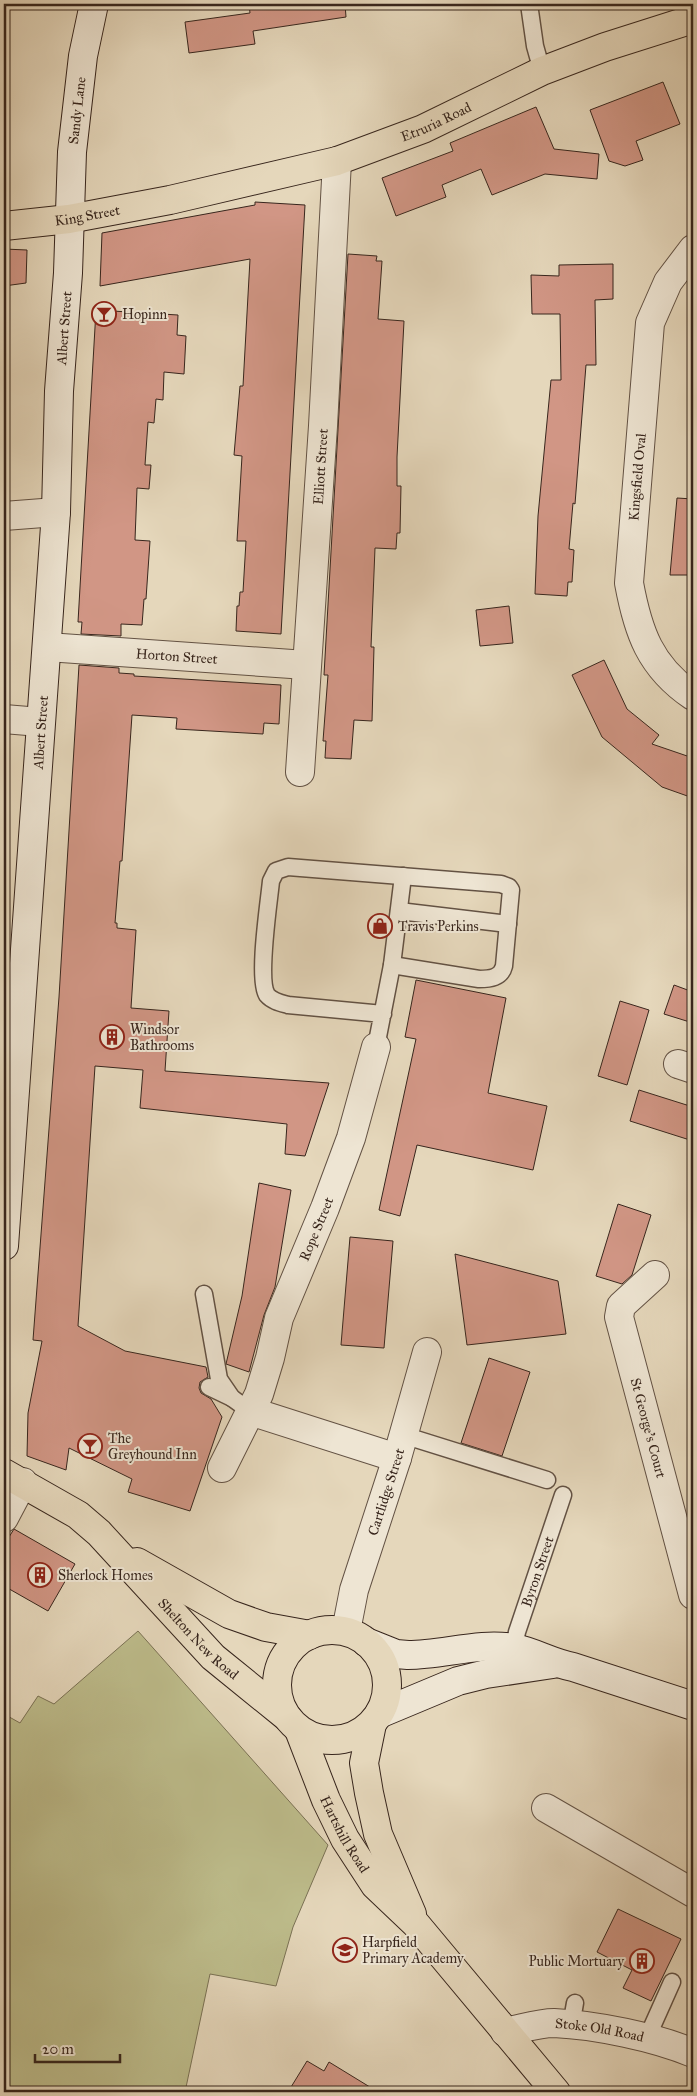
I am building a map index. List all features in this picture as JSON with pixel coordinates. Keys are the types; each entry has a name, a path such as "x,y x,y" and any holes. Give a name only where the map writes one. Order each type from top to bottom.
{"main road":[{"name":"Etruria Road","path":"170,200 337,161 423,129 542,71 605,47 693,19"},
{"name":"King Street","path":"4,226 69,218 170,200"},
{"path":"14,1477 78,1515 109,1542"},
{"name":"Shelton New Road","path":"109,1542 229,1614 266,1627 310,1635"},
{"name":"Shelton New Road","path":"109,1542 213,1657 293,1723"},
{"path":"328,1629 356,1636 378,1657 388,1691 376,1719 360,1734 344,1740 323,1740 293,1723 278,1692 278,1670 289,1650 310,1635 328,1629"},
{"name":"Hartshill Road","path":"376,1719 364,1762 378,1834 415,1923"},
{"name":"Hartshill Road","path":"293,1723 345,1839 374,1885 415,1923 556,2092"}],"street":[{"name":"Sandy Lane","path":"69,218 72,152 84,56 94,4"},
{"name":"Elliott Street","path":"300,772 323,426 337,161"},
{"name":"Albert Street","path":"4,1246 56,512 59,391 68,273 69,218"},
{"name":"Kingsfield Oval","path":"693,249 668,282 650,323 628,584 636,622 658,665 693,696"},
{"path":"4,516 56,512"},
{"name":"Horton Street","path":"47,646 306,665"},
{"path":"4,719 40,722"},
{"name":"Rope Street","path":"222,1468 241,1404 265,1376 279,1318 325,1208 351,1138 376,1047"},
{"name":"St George's Court","path":"655,1275 621,1306 619,1317 693,1595"},
{"name":"Cartlidge Street","path":"356,1636 354,1590 400,1446 427,1352"},
{"path":"241,1404 400,1446"},
{"path":"4,1518 14,1477"},
{"path":"356,1636 396,1654 408,1655 487,1647 514,1648 555,1664 573,1667 693,1706"},
{"path":"376,1719 458,1681 486,1674 555,1664"},
{"path":"546,1808 607,1830 693,1893"},
{"name":"Stoke Old Road","path":"505,2032 553,2023 573,2014 647,2038 669,2042 693,2052"}],"lane":[{"path":"529,4 535,46 542,71"},
{"path":"383,1014 288,1005 274,1000 267,994 264,983 264,955 271,881 276,870 288,867 403,876 505,885 511,890 502,970 493,978 479,979 392,965"},
{"path":"376,1047 392,965 403,876"},
{"path":"399,912 508,924"},
{"path":"204,1294 219,1379 241,1404"},
{"path":"209,1387 241,1404"},
{"path":"400,1446 546,1480"},
{"name":"Byron Street","path":"514,1648 517,1632 563,1495"},
{"path":"647,2038 672,1982"}],"shaded area":[{"path":"138,1631 328,1845 293,1927 276,1986 210,1974 185,2092 4,2092 4,1714 20,1723 38,1696 54,1704"}],"building":[{"path":"249,4 345,4 346,17 253,31 255,44 189,53 185,22 250,13"},
{"path":"663,82 680,124 636,141 643,160 625,166 609,161 590,110"},
{"path":"536,107 554,149 599,154 597,179 545,174 492,195 481,169 442,185 446,197 396,216 382,178 453,151 450,143"},
{"path":"255,202 305,205 281,634 236,631 237,606 239,606 240,592 243,592 246,541 237,541 242,456 234,455 240,386 243,386 250,259 100,286 102,233 255,205"},
{"path":"4,249 27,250 26,283 4,286"},
{"path":"348,254 377,256 376,261 382,261 378,319 404,321 397,457 397,486 401,486 400,533 397,533 396,549 375,548 371,647 374,647 372,721 354,720 351,759 325,758 326,741 323,741 328,675 324,675"},
{"path":"613,264 613,299 595,300 596,365 586,365 575,504 573,503 569,549 574,550 572,582 568,582 567,596 535,594 538,516 551,380 561,380 560,314 532,314 531,275 559,276 559,265"},
{"path":"96,310 178,315 177,335 186,336 184,374 164,372 163,400 156,399 154,423 148,422 145,465 151,465 149,489 137,488 135,540 150,541 146,599 144,599 142,625 121,624 121,636 81,634 82,622 78,622"},
{"path":"677,498 693,499 693,575 670,575"},
{"path":"509,606 513,643 480,646 476,610"},
{"path":"604,660 627,709 659,735 652,744 693,758 693,798 662,787 602,737 572,675"},
{"path":"79,665 119,668 119,673 134,674 134,676 281,685 279,724 264,723 263,734 176,729 177,718 132,715 122,861 120,861 115,923 117,923 117,928 136,930 131,1008 169,1011 165,1071 329,1083 305,1156 285,1154 287,1124 140,1108 143,1070 95,1066 78,1326 125,1351 206,1367 208,1377 200,1382 199,1388 201,1393 211,1399 222,1417 190,1511 128,1492 132,1479 69,1448 66,1470 27,1456 28,1413 42,1341 33,1340 59,997"},
{"path":"416,980 506,998 488,1093 547,1106 533,1170 417,1145 400,1216 379,1210 416,1039 405,1037"},
{"path":"674,985 693,992 693,1023 664,1014"},
{"path":"620,1001 649,1010 627,1085 598,1076"},
{"path":"639,1090 693,1107 693,1141 630,1121"},
{"path":"259,1183 291,1190 275,1287 264,1315 249,1372 226,1364 242,1296"},
{"path":"618,1204 651,1215 632,1275 622,1284 596,1276"},
{"path":"350,1237 393,1241 384,1348 341,1345"},
{"path":"455,1254 558,1281 566,1334 467,1345"},
{"path":"489,1358 530,1372 502,1456 461,1443"},
{"name":"Sherlock Homes","path":"14,1529 75,1564 48,1611 4,1586 4,1545"},
{"name":"Public Mortuary","path":"618,1909 681,1939 651,2001 623,1988 632,1970 597,1952"},
{"path":"307,2061 324,2071 329,2062 378,2092 288,2092"}],"place":[{"name":"Hopinn","path":"104,314"},
{"name":"Travis Perkins","path":"380,926"},
{"name":"Windsor Bathrooms","path":"112,1037"},
{"name":"The Greyhound Inn","path":"90,1446"},
{"name":"Sherlock Homes","path":"40,1575"},
{"name":"Harpfield Primary Academy","path":"345,1950"},
{"name":"Public Mortuary","path":"642,1961"}]}
